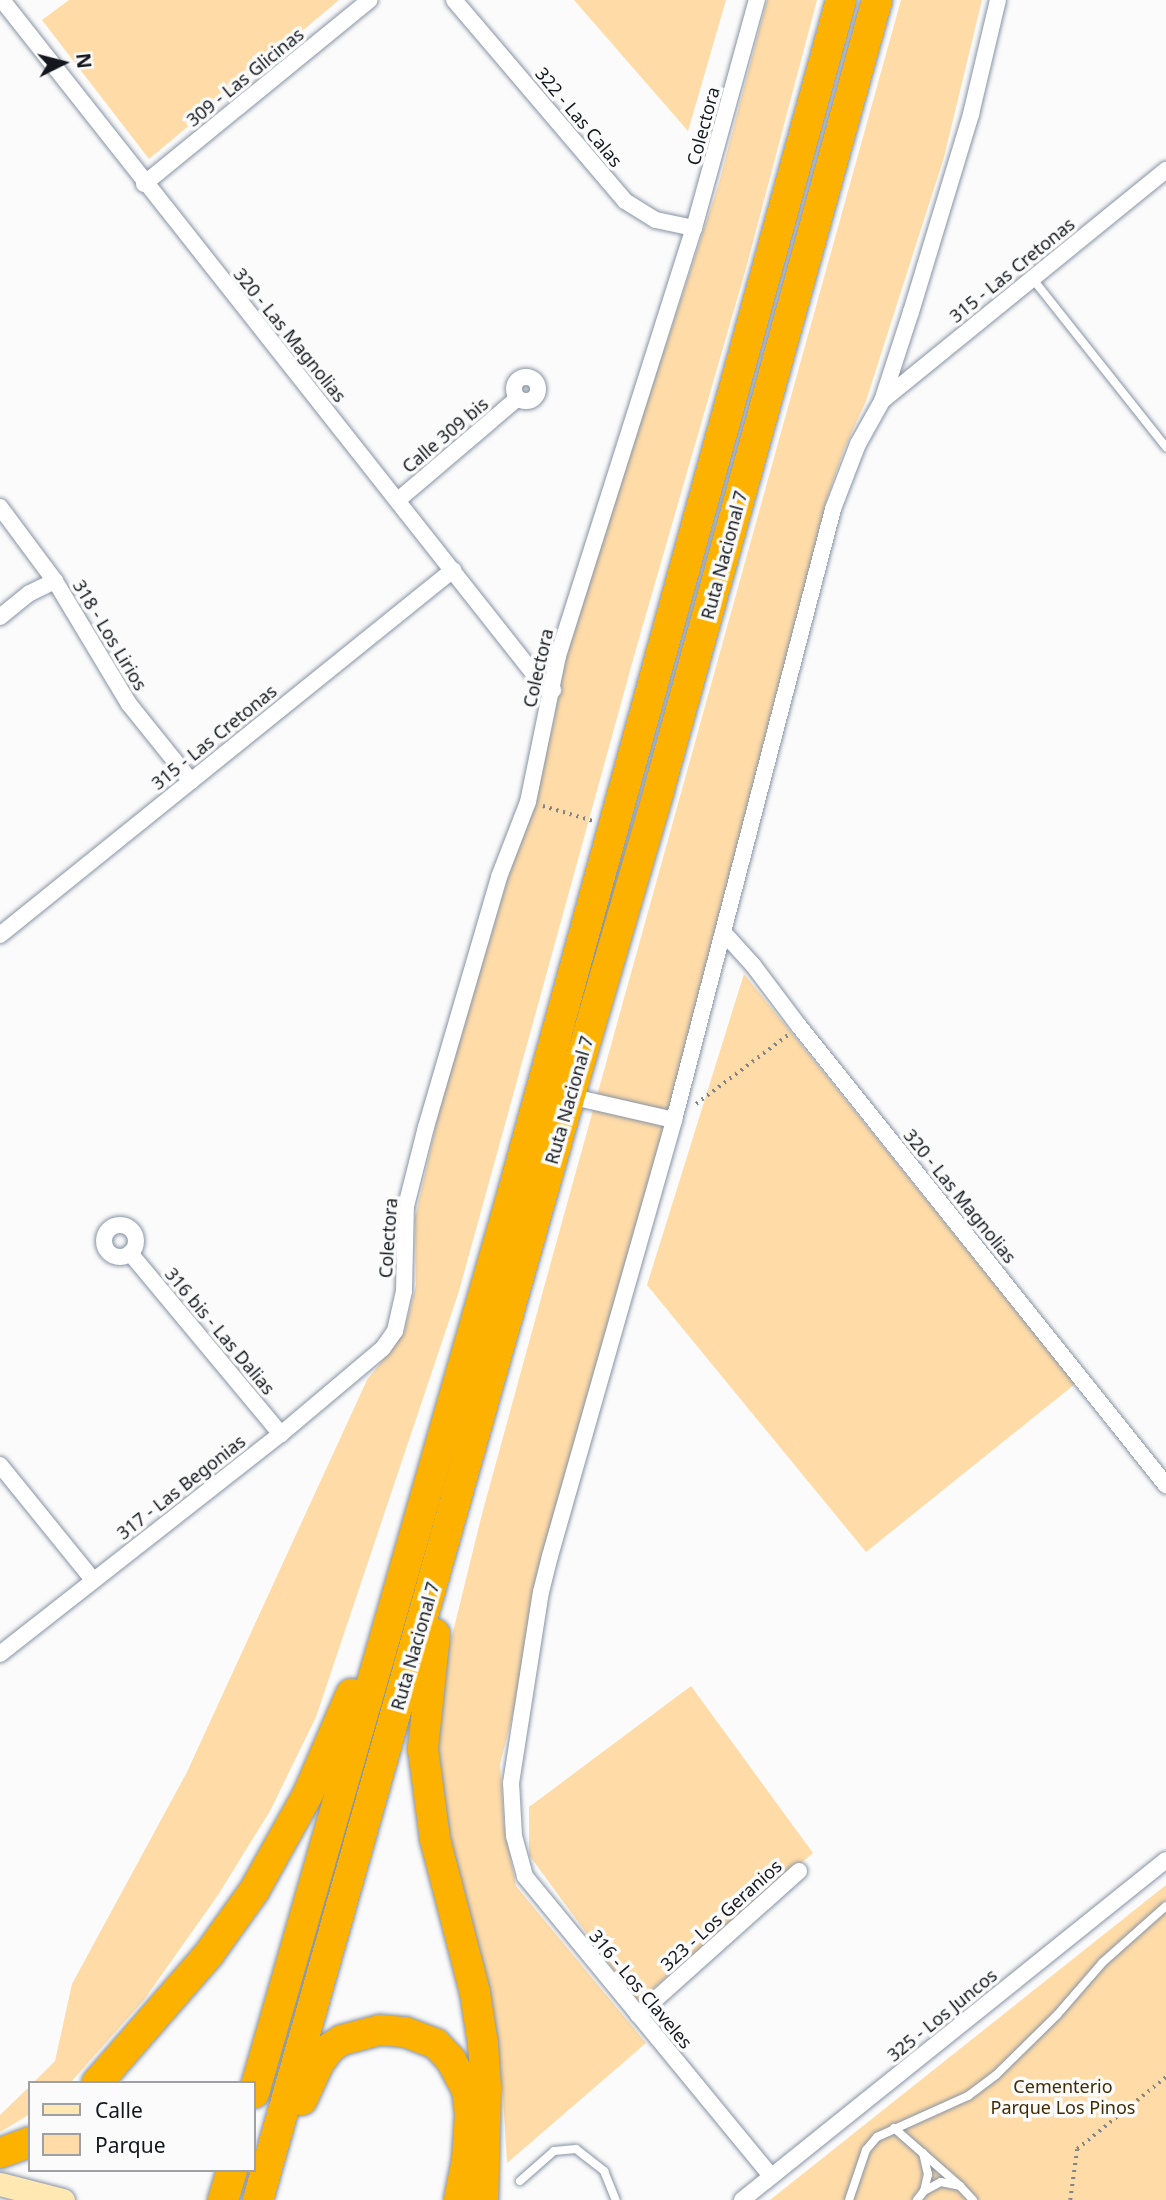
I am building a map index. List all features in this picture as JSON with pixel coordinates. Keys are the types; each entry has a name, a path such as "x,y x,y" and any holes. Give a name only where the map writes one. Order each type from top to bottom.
{"highway":[{"name":"Ruta Nacional 7","path":"256,2086 513,1192 841,0"},
{"name":"Ruta Nacional 7","path":"258,2200 569,1096 659,790 877,0"},
{"path":"453,1511 442,1604 431,1652 423,1749 435,1839 475,1993 483,2044 486,2088 483,2200"},
{"path":"99,2081 209,1954 279,1850 336,1731 406,1561"},
{"path":"271,2155 319,2063 330,2048 357,2035 380,2030 405,2032 436,2044 451,2060 467,2090 470,2115 468,2149 459,2200"},
{"path":"0,2153 28,2143"},
{"path":"223,2200 231,2172"}],"main road":[{"path":"0,2184 63,2200"}],"street":[{"name":"320 - Las Magnolias","path":"2,0 144,184 534,674 552,690"},
{"name":"309 - Las Glicinas","path":"144,184 370,0"},
{"name":"322 - Las Calas","path":"454,0 625,201 656,220 694,229"},
{"name":"Colectora","path":"383,1348 395,1331 401,1311 407,1206 426,1127 499,877 528,802 558,656 694,229 757,0"},
{"path":"569,1096 674,1120 842,480 882,401 971,114 998,0"},
{"name":"315 - Las Cretonas","path":"882,401 1166,170"},
{"name":"Calle 309 bis","path":"398,500 518,398"},
{"name":"318 - Los Lirios","path":"0,507 55,581 129,704 191,781"},
{"name":"315 - Las Cretonas","path":"0,935 453,570"},
{"path":"0,617 30,593 55,581"},
{"name":"320 - Las Magnolias","path":"723,932 753,965 1166,1485"},
{"name":"316 - Los Claveles","path":"674,1120 541,1592 511,1783 512,1812 518,1857 525,1876 771,2176"},
{"name":"316 bis - Las Dalias","path":"130,1253 281,1434"},
{"name":"317 - Las Begonias","path":"0,1654 281,1434 383,1348"},
{"path":"0,1465 93,1580"},
{"name":"325 - Los Juncos","path":"742,2200 1166,1860"},
{"name":"323 - Los Geranios","path":"638,2015 799,1871"}],"lane":[{"path":"1032,278 1166,447"},
{"path":"849,2200 866,2150 877,2137 968,2096 996,2075 1057,2015 1103,1962 1166,1906"},
{"path":"894,2128 974,2200"},
{"path":"520,2181 554,2151 576,2149 604,2171 616,2200"},
{"path":"917,2200 928,2174 923,2153"},
{"path":"923,2191 941,2182 960,2186"}],"path":[{"path":"528,802 612,827"},
{"path":"674,1120 799,1026"},
{"path":"1070,2200 1077,2149 1166,2077"}],"green space":[{"path":"69,0 339,0 149,159 42,20"},
{"path":"574,0 726,0 688,131"},
{"path":"767,0 817,0 746,268 636,649 459,1291 316,1717 270,1811 218,1895 143,2001 72,2081 35,2081 55,2061 72,1984 187,1772 367,1380 404,1333 416,1285 415,1218 441,1103 552,730 568,644 719,183"},
{"path":"901,0 982,0 944,157 866,401 845,447 827,498 773,730 638,1230 500,1764 504,1824 516,1886 646,2043 507,2163 503,2096 490,1995 438,1807 438,1693 482,1514"},
{"path":"744,974 1075,1384 866,1552 647,1285"},
{"path":"691,1686 813,1853 637,2002 529,1855 529,1807"},
{"name":"Cementerio Parque Los Pinos","path":"1166,1885 1166,2200 770,2200"},
{"path":"28,2088 28,2115 0,2132 0,2115"}]}
